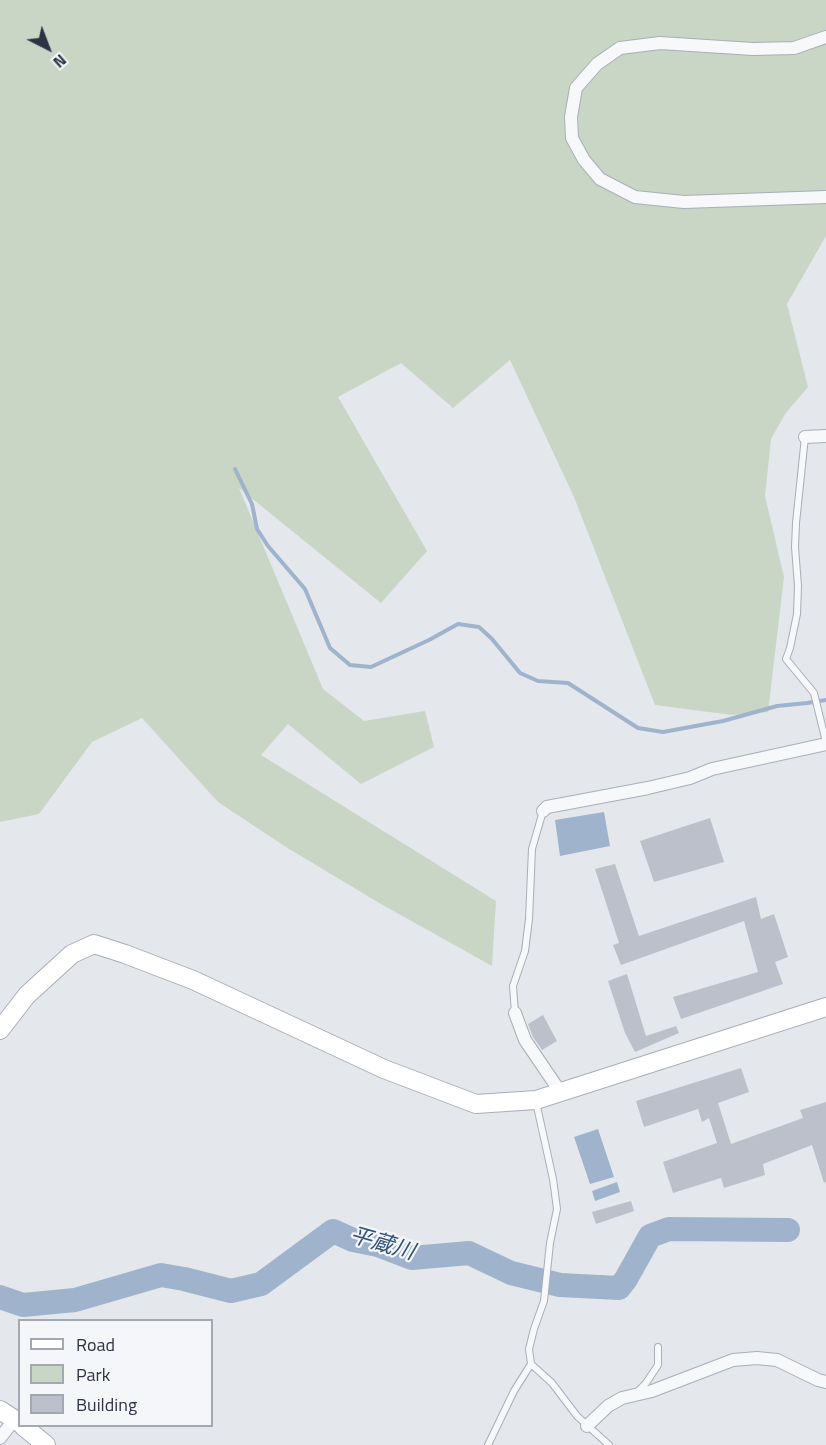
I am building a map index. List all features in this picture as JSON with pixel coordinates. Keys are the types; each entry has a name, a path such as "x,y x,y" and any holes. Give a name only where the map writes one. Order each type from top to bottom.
{"street":[{"path":"826,37 794,48 753,49 660,43 620,48 597,64 576,88 571,117 572,138 584,160 600,179 635,197 684,202 826,197"},
{"path":"805,437 826,436"},
{"path":"543,811 547,807 648,788 690,778 712,769 826,743"},
{"path":"0,1030 27,995 72,954 94,944 193,980 384,1069 477,1104 536,1100 826,1007"},
{"path":"515,1013 525,1040 561,1093"},
{"path":"587,1425 608,1406 622,1398 652,1391 733,1360 756,1358 777,1360 826,1382"},
{"path":"0,1437 14,1419"},
{"path":"24,1427 46,1445"}],"lane":[{"path":"805,437 796,523 797,614 786,659 814,693 826,743"},
{"path":"515,1013 513,986 525,951 532,849 543,811"},
{"path":"488,1445 514,1391 531,1364 529,1349 544,1301 550,1243 557,1209 554,1179 536,1100"},
{"path":"634,1396 658,1365 658,1347"},
{"path":"531,1364 552,1383 577,1416 609,1445"}],"green space":[{"path":"0,0 826,0 826,236 787,304 808,387 785,414 771,439 765,496 784,577 768,712 732,715 655,705 574,497 510,360 453,408 401,363 338,397 427,551 381,603 239,488 323,689 364,721 425,711 434,747 361,784 288,724 261,755 496,901 492,966 381,904 286,847 218,802 142,718 92,742 39,814 0,822"}],"water":[{"path":"604,812 610,846 560,856 555,820"},
{"path":"598,1129 614,1177 590,1184 574,1137"},
{"path":"617,1182 620,1192 595,1201 592,1191"}],"building":[{"path":"710,818 724,862 654,882 640,841"},
{"path":"615,864 639,936 756,897 761,919 774,914 788,957 775,962 783,984 681,1019 673,997 758,972 744,921 621,965 613,945 619,943 595,869"},
{"path":"627,974 646,1036 676,1026 679,1033 635,1052 625,1033 608,981"},
{"path":"543,1015 557,1041 542,1050 528,1024"},
{"path":"741,1068 749,1092 718,1103 731,1144 803,1118 800,1110 826,1102 826,1182 824,1183 812,1145 763,1164 765,1175 724,1188 721,1178 673,1193 663,1162 717,1143 709,1118 702,1122 698,1109 644,1127 636,1101"},
{"path":"631,1201 634,1211 596,1224 592,1212"}],"waterway":[{"path":"235,469 252,504 257,529 268,546 305,589 330,648 350,665 371,667 458,624 479,627 520,673 538,681 568,683 638,728 663,732 723,721 777,706 826,700"},
{"name":"平蔵川","path":"0,1297 23,1305 75,1300 161,1275 231,1291 261,1284 333,1231 353,1240 378,1245 412,1258 469,1253 511,1273 560,1285 619,1288 650,1236 669,1229 788,1230"}]}
